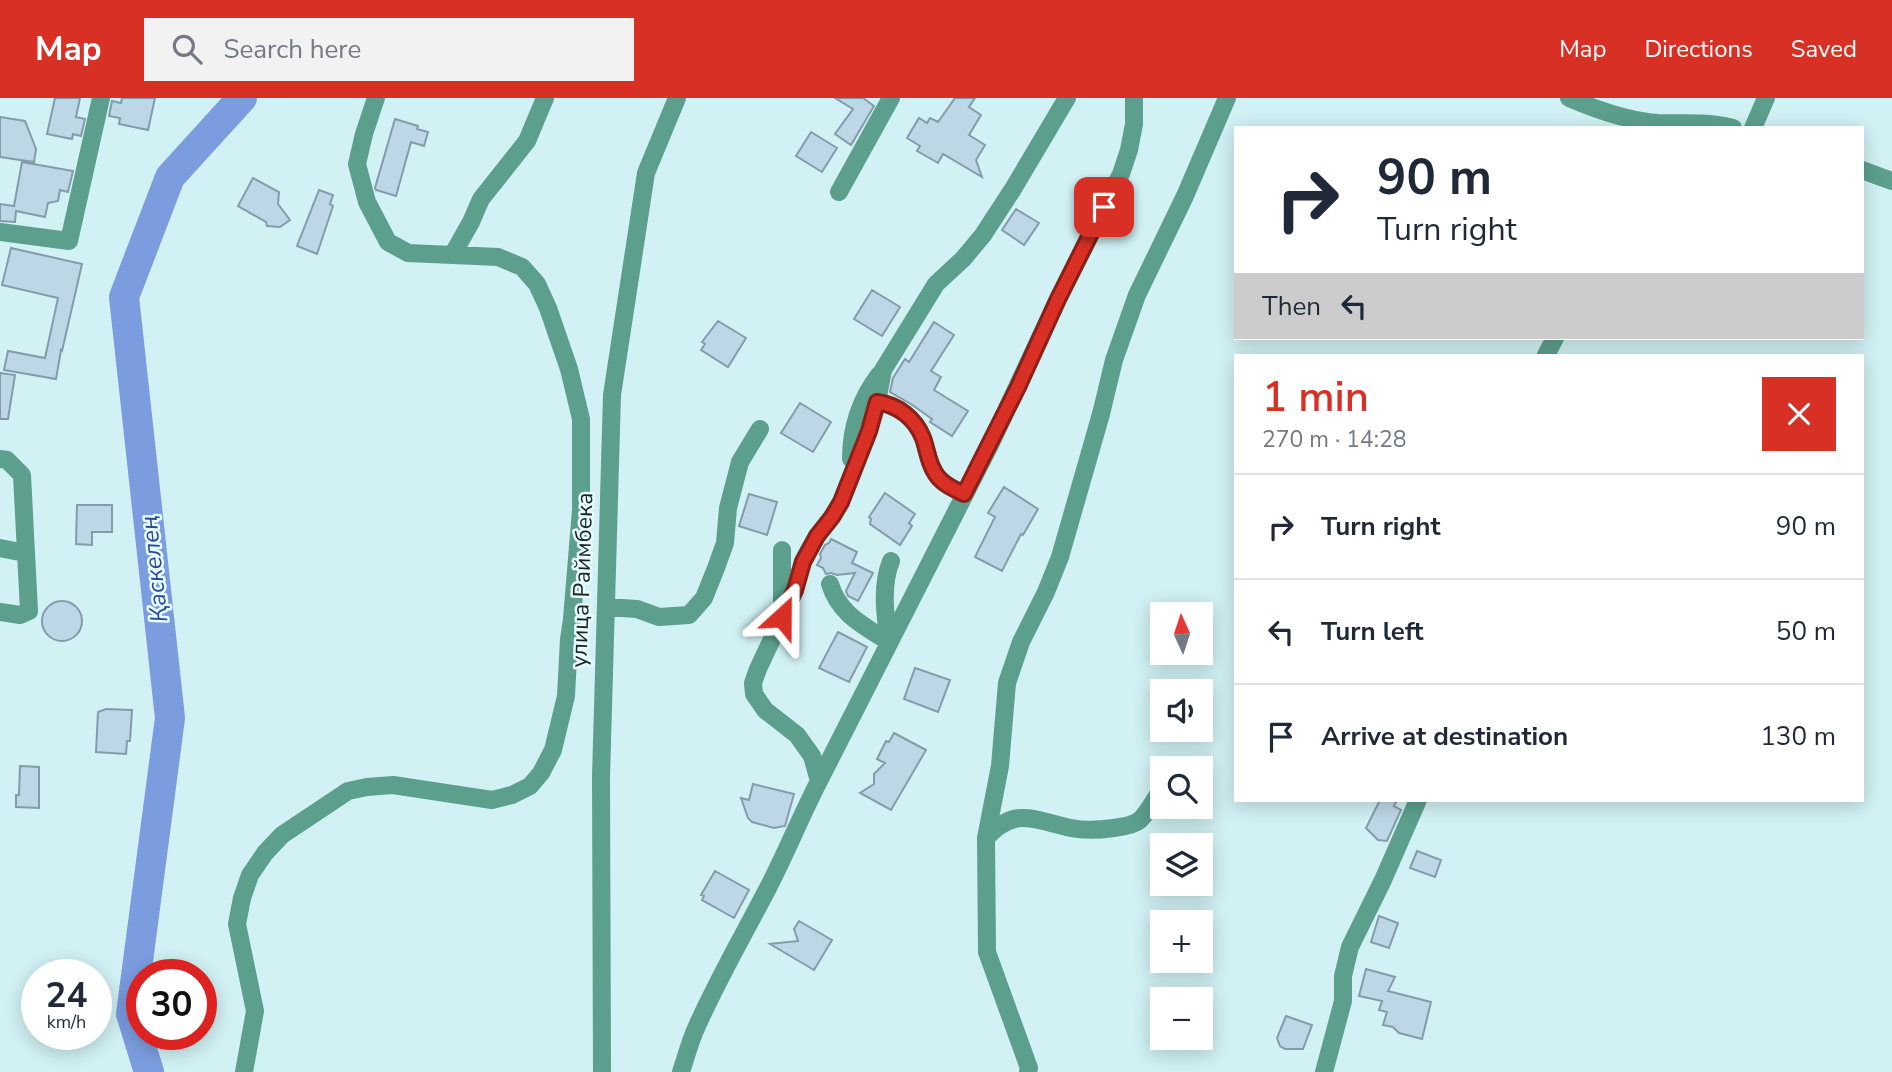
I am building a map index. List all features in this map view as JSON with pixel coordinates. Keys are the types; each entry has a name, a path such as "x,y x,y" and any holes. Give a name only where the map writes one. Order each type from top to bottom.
{"street":[{"path":"0,232 69,241 101,98"},
{"path":"244,1072 255,1011 237,924 250,875 265,853 282,835 348,791 393,785 492,800 512,795 530,786 541,773 553,750 566,696 581,510 581,419 569,369 537,284 522,267 498,257 408,253 388,242 367,202 357,164 376,98"},
{"path":"453,254 481,200 527,141 545,98"},
{"name":"улица Раймбека","path":"602,1072 601,777 612,395 646,173 677,98"},
{"path":"839,192 891,98"},
{"path":"851,473 851,450 857,414 868,389 883,370 936,284 963,259 983,235 1067,98"},
{"path":"681,1072 696,1028 738,941 778,869 818,781 925,574 1121,174 1134,124 1134,98"},
{"path":"1028,1072 1029,1068 987,952 986,838 1000,766 1007,683 1021,642 1060,557 1114,360 1137,295 1185,196 1227,98"},
{"path":"1569,98 1605,113 1656,123 1713,125"},
{"path":"1754,126 1766,98"},
{"path":"1864,171 1892,181"},
{"path":"818,781 812,756 796,735 765,710 754,694 753,683 795,590 803,562 841,502 869,431 883,370"},
{"path":"877,402 891,404 903,411 923,437 934,471 944,483 964,494"},
{"path":"606,607 637,609 659,617 689,615 704,598 725,543 728,508 740,462 760,429"},
{"path":"0,459 7,460 22,475 29,611 20,615 0,612"},
{"path":"0,548 25,553"},
{"path":"782,550 782,617"},
{"path":"889,642 886,622 886,575 891,561"},
{"path":"830,584 843,610 889,642"},
{"path":"1324,1072 1343,1001 1343,976 1350,947 1417,802"},
{"path":"986,838 1007,820 1018,819 1036,819 1072,829 1118,828 1138,822 1150,808"}],"building":[{"path":"55,98 80,98 76,117 85,119 81,136 73,134 72,139 47,134"},
{"path":"122,98 155,98 148,130 119,124 120,118 109,116 112,101 121,103"},
{"path":"835,98 863,98 874,106 851,145 835,134 853,109"},
{"path":"955,98 975,98 969,107 981,115 969,135 985,145 976,160 982,177 943,154 938,163 917,151 920,146 907,138 919,118 927,123 930,118 938,122"},
{"path":"0,117 25,121 36,149 34,162 0,157"},
{"path":"395,119 428,132 424,146 411,142 396,196 375,188"},
{"path":"811,132 837,148 822,172 796,156"},
{"path":"22,162 73,171 68,192 60,190 58,201 48,203 45,217 16,211 15,222 0,221 0,204 14,206"},
{"path":"253,178 279,192 278,204 290,220 280,227 267,226 266,222 238,206"},
{"path":"319,190 333,195 330,204 333,206 317,254 297,246"},
{"path":"1016,209 1039,223 1024,245 1002,230"},
{"path":"11,248 82,264 56,379 4,370 8,351 45,358 58,298 2,285"},
{"path":"872,290 900,307 882,336 854,319"},
{"path":"718,321 746,338 728,367 701,350 705,344 702,342"},
{"path":"934,322 954,335 931,371 941,377 934,390 968,411 952,436 930,422 932,419 911,404 890,392 893,378 905,359 909,362"},
{"path":"0,373 15,375 8,419 0,419"},
{"path":"800,403 831,422 813,452 781,433"},
{"path":"1004,487 1038,509 1023,535 1021,534 1002,571 975,557 995,517 988,513"},
{"path":"885,493 915,514 909,523 912,526 900,545 870,524 869,517"},
{"path":"749,494 777,502 767,535 739,526"},
{"path":"77,505 112,505 112,532 92,532 92,545 76,544"},
{"path":"831,539 857,552 852,563 873,573 858,601 848,596 846,591 855,573 826,574 823,568 817,565 820,554"},
{"path":"62,601 76,607 82,621 76,635 62,641 48,635 42,621 48,607"},
{"path":"838,632 867,647 849,682 819,668"},
{"path":"915,668 950,680 938,712 904,699"},
{"path":"106,709 132,710 130,741 127,741 126,754 96,752 98,712"},
{"path":"894,733 926,750 891,810 860,793 874,784 874,774 885,763 877,759 886,741 889,742"},
{"path":"20,766 39,767 39,808 16,807"},
{"path":"753,784 794,794 785,826 774,828 752,822 748,818 741,798 749,800"},
{"path":"1379,802 1396,802 1394,806 1401,810 1387,841 1378,840 1366,828"},
{"path":"1417,851 1441,860 1435,877 1410,868"},
{"path":"715,871 749,890 734,918 702,900 704,896 701,895"},
{"path":"1379,916 1398,923 1389,948 1371,942"},
{"path":"799,921 832,940 814,970 770,944 798,941 794,929"},
{"path":"1366,969 1395,977 1388,991 1431,1002 1422,1039 1399,1033 1393,1027 1383,1025 1387,1012 1379,1010 1382,1001 1359,996"},
{"path":"1286,1016 1312,1025 1303,1049 1285,1049 1280,1046 1277,1038"}],"waterway":[{"name":"Қаскелең","path":"149,1072 131,1014 170,718 124,297 170,177 242,98"}],"route":[{"path":"782,617 795,590 803,562 841,502 869,431 877,402 891,404 903,411 923,437 934,471 944,483 964,494 1104,207"}]}
